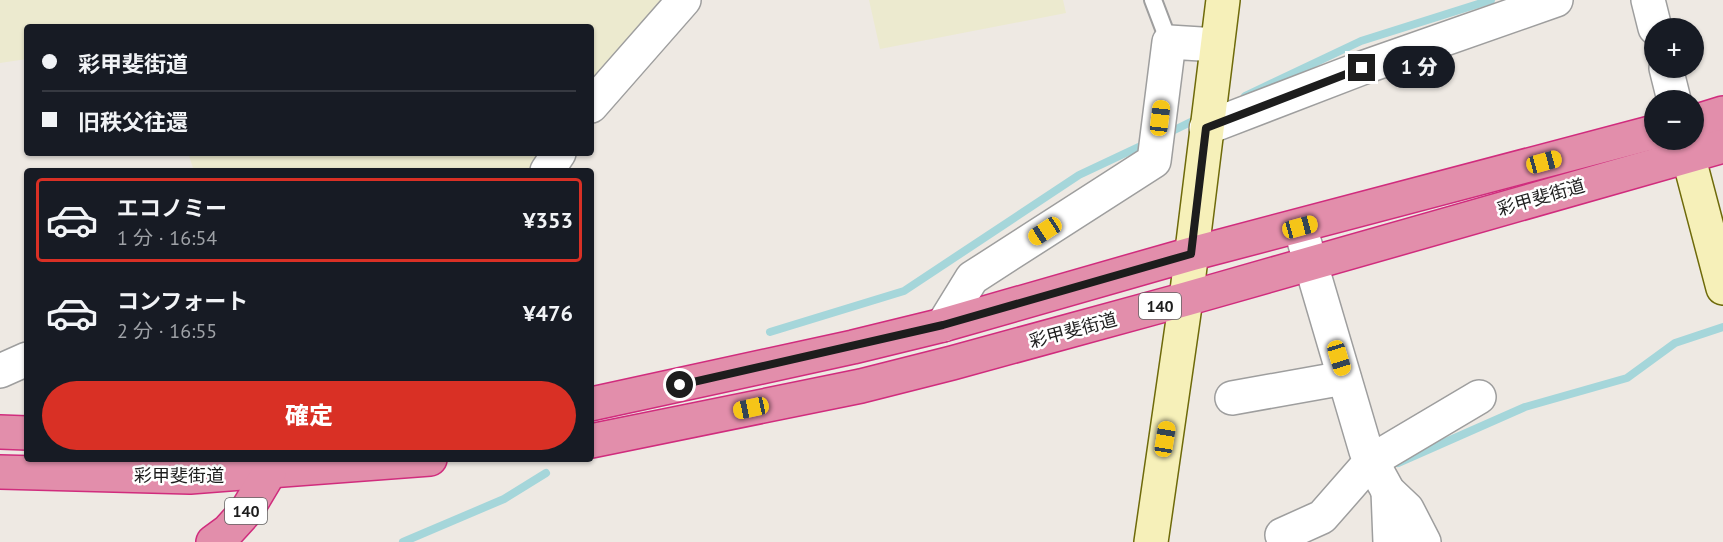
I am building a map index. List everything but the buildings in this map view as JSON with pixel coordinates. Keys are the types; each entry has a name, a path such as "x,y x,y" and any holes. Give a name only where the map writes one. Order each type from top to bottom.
{"highway":[{"path":"1704,119 1723,113"},
{"name":"彩甲斐街道","path":"594,403 943,325 1191,254 1644,135"},
{"name":"彩甲斐街道","path":"1704,147 1723,146"},
{"name":"彩甲斐街道","path":"594,440 873,383 1186,299 1676,150"},
{"path":"0,432 24,433"},
{"name":"彩甲斐街道","path":"0,472 190,477 269,466 361,462"},
{"name":"140","path":"225,538 247,510 269,466"}],"street":[{"path":"594,103 684,0"},
{"path":"1151,542 1186,299 1223,0"},
{"path":"1206,128 1362,68 1557,0"},
{"path":"1648,0 1652,18"},
{"path":"943,325 972,278 1154,160 1169,42 1217,45"},
{"path":"1687,150 1723,288"},
{"path":"1300,227 1366,451 1388,491 1407,509 1424,542"},
{"path":"0,371 24,360"},
{"path":"1232,398 1344,378"},
{"path":"1282,535 1322,517 1371,461 1479,397"},
{"path":"1388,491 1390,542"}],"lane":[{"path":"1153,0 1169,42"}],"shaded area":[{"path":"0,0 699,0 594,116 594,24 24,24 24,59 0,63"},
{"path":"869,0 1063,0 1066,13 880,49"},
{"path":"189,156 557,156 547,168 193,168"}],"waterway":[{"path":"1245,96 1361,41 1491,0"},
{"path":"1164,135 1201,117"},
{"path":"770,332 904,291 1079,175 1147,143"},
{"path":"1398,463 1525,407 1627,378 1675,343 1723,327"},
{"path":"403,542 504,499 546,473"}],"route":[{"path":"680,385 943,325 1191,254 1206,128 1362,68"}]}
